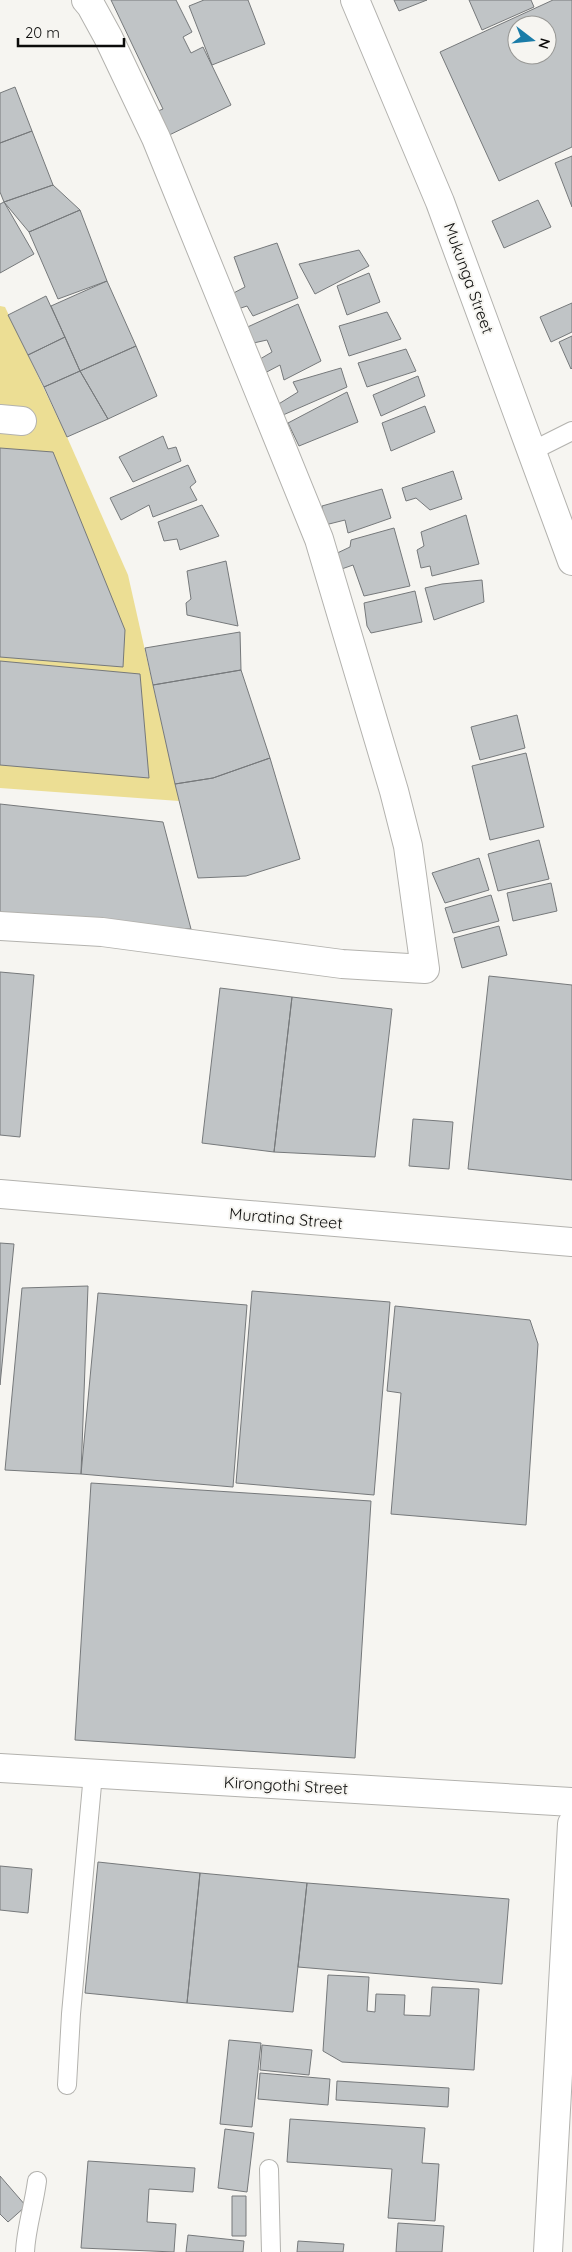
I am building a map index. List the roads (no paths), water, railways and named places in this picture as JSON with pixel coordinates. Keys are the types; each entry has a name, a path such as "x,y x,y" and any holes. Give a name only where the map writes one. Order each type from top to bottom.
{"street":[{"path":"0,926 102,932 342,964 424,969 408,846 394,791 319,539 156,138 108,37 86,0"},
{"name":"Mukunga Street","path":"355,0 440,202 572,561"},
{"name":"Muratina Street","path":"0,1194 572,1242"},
{"name":"Kirongothi Street","path":"0,1768 572,1802"},
{"path":"548,2252 572,1824"}],"lane":[{"path":"532,451 572,431"},
{"path":"67,2085 71,2014 93,1774"},
{"path":"269,2169 271,2252"},
{"path":"25,2252 25,2238 33,2208 37,2181"}]}
